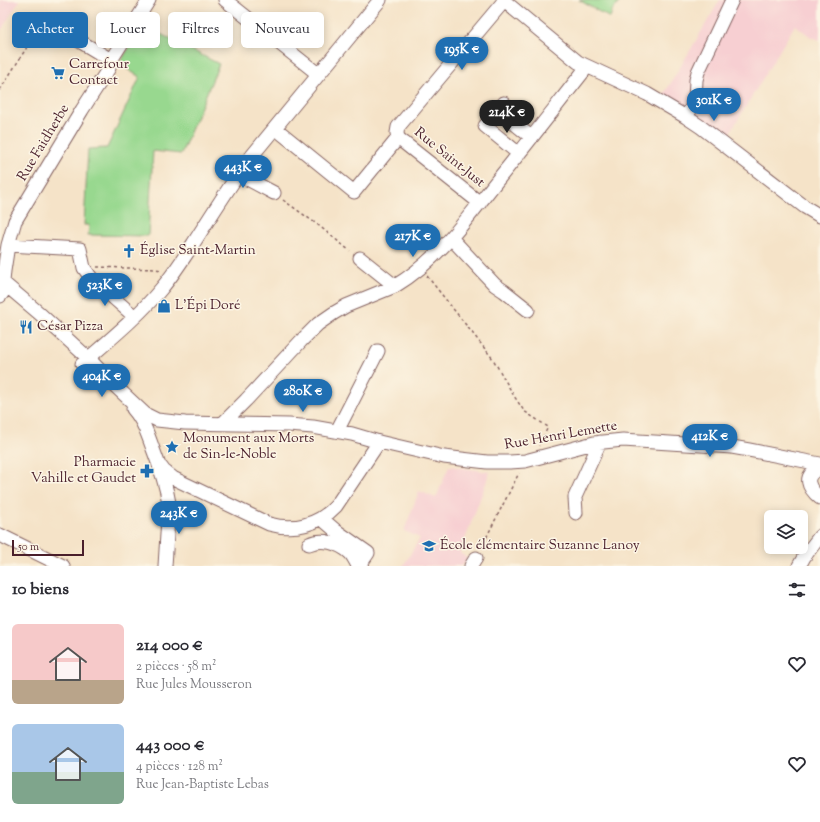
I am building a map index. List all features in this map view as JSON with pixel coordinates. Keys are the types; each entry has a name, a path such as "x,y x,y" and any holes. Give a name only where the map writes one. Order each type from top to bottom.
{"street":[{"path":"225,0 318,74"},
{"path":"85,361 135,317 155,297 172,276 238,174 253,154 380,0"},
{"path":"686,117 695,102 698,72 732,0"},
{"path":"275,128 354,192 398,138 398,127 504,1 573,58 587,67 647,94 686,117 805,208 820,216"},
{"name":"Rue Faidherbe","path":"1,288 8,245 12,228 18,215 109,68 111,60 144,2"},
{"path":"88,46 111,60"},
{"path":"222,424 318,324 346,306 395,286 409,278 421,267 450,238 480,203 587,67"},
{"path":"519,154 485,126 501,107 531,137"},
{"name":"Rue Saint-Just","path":"398,138 480,203"},
{"path":"238,174 274,193"},
{"path":"450,238 495,285 528,310"},
{"path":"8,245 80,249 88,273 135,317"},
{"path":"360,258 395,286"},
{"path":"1,288 43,327 113,384 145,414 167,424"},
{"path":"337,431 378,351"},
{"path":"85,361 139,418 160,466 169,503"},
{"path":"139,418 149,424 298,429 379,442 341,501 332,511 309,524 297,527 275,526 268,524 187,485 167,474 160,466"},
{"path":"152,445 154,436 167,424"},
{"name":"Rue Henri Lemette","path":"167,424 289,425 313,427 337,431 444,456 473,461 503,463 531,460 600,442 631,440 722,446 749,450 818,465"},
{"path":"576,513 575,498 600,442"},
{"path":"818,465 808,481 811,489 820,498"},
{"path":"165,566 169,503 174,490 178,487 187,485"},
{"path":"309,544 324,541 336,545 350,553 359,566 368,553 335,530 321,518"},
{"path":"0,535 63,566"},
{"path":"799,566 820,536"}],"path":[{"path":"0,90 26,48"},
{"path":"274,193 360,258"},
{"path":"88,273 90,266 156,269 165,271 172,276"},
{"path":"421,267 493,359 524,411 548,427 535,453 473,562"}],"shaded area":[{"path":"0,0 20,0 12,12 0,32"},
{"path":"720,0 820,0 820,40 811,37 795,25 728,136 663,96"},
{"path":"449,466 490,472 460,553 468,559 462,566 403,566 420,538 404,531 419,491 436,498"}],"green space":[{"path":"579,0 621,0 612,11 610,18"},
{"path":"160,34 168,38 168,48 188,48 219,64 181,154 153,151 148,236 88,235 89,225 84,225 88,149 107,148 140,77 119,64 129,48 160,48"}],"place":[{"name":"Carrefour Contact","path":"58,73"},
{"name":"Église Saint-Martin","path":"129,251"},
{"name":"L'Épi Doré","path":"164,306"},
{"name":"César Pizza","path":"26,327"},
{"name":"Monument aux Morts de Sin-le-Noble","path":"172,447"},
{"name":"Pharmacie Vahille et Gaudet","path":"147,471"},
{"name":"École élémentaire Suzanne Lanoy","path":"429,546"}]}
